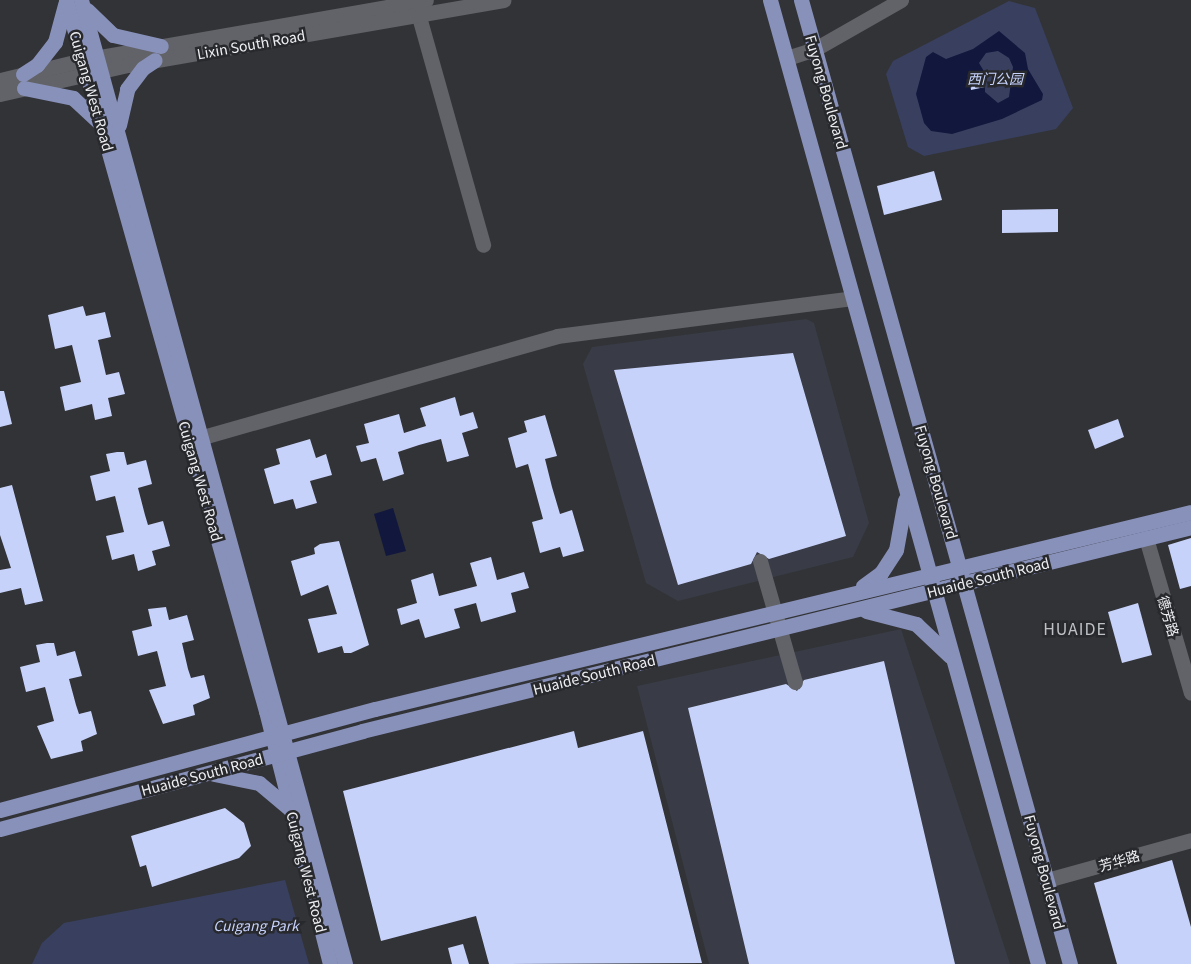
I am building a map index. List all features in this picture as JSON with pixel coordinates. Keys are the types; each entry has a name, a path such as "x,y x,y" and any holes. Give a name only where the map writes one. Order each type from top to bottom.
{"main road":[{"name":"Cuigang West Road","path":"66,0 119,134 203,437 278,734"},
{"path":"66,0 55,42 24,81 72,98 102,125"},
{"name":"Cuigang West Road","path":"81,0 102,125 345,964"},
{"path":"81,0 90,16 113,35 158,53 143,68 127,89 119,134"},
{"path":"770,0 1038,964"},
{"name":"Fuyong Boulevard","path":"801,0 961,566 1070,964"},
{"path":"849,593 881,573 896,550 904,516 905,483"},
{"name":"Huaide South Road","path":"0,810 278,734 930,573 1191,512"},
{"name":"Huaide South Road","path":"0,829 283,752 1191,527"},
{"path":"852,611 883,612 916,624 940,642 955,667"},
{"name":"Cuigang West Road","path":"283,752 291,811 330,964"},
{"path":"197,775 259,782 291,811"}],"street":[{"name":"Lixin South Road","path":"0,94 24,81 92,65 420,5 503,0"},
{"path":"786,58 815,50 901,0"},
{"path":"420,5 484,245"},
{"name":"Lixin South Road","path":"0,80 24,81"},
{"path":"203,437 557,336 853,298"},
{"name":"德芳路","path":"1146,538 1191,693"},
{"path":"760,561 795,682"},
{"name":"芳华路","path":"1047,880 1191,840"}],"shaded area":[{"path":"999,31 1025,53 1028,69 1043,94 1042,100 1002,119 952,134 931,131 924,123 916,94 926,57 933,52 946,59 973,49","holes":["998,51 1009,58 1013,67 1009,97 998,103 985,92 985,73 979,63 986,53"]},
{"path":"806,319 814,323 869,523 853,557 678,601 646,583 583,364 592,347"},
{"path":"393,508 406,551 386,556 374,514"},
{"path":"901,629 1010,964 709,964 637,686"}],"green space":[{"name":"西门公园","path":"1009,1 1035,8 1073,108 1056,129 924,156 908,147 886,74 893,61"},
{"name":"Cuigang Park","path":"285,880 309,964 32,964 42,943 64,923"}],"building":[{"path":"982,73 985,87 971,90 969,76"},
{"path":"934,171 942,200 884,215 877,186"},
{"path":"1058,209 1058,232 1002,233 1002,210"},
{"path":"83,306 86,316 105,312 111,337 98,340 106,375 119,372 125,394 108,398 112,416 95,420 92,404 65,411 60,387 81,382 72,345 55,349 48,315"},
{"path":"793,353 846,536 769,559 757,552 751,564 678,585 614,370"},
{"path":"0,391 4,391 12,424 0,427"},
{"path":"455,397 460,416 473,412 478,428 462,433 469,456 447,462 441,439 419,445 398,452 404,474 383,481 376,458 361,462 356,446 369,443 364,424 399,414 404,433 426,426 420,408"},
{"path":"545,415 557,456 545,459 552,487 560,514 572,510 584,551 563,557 560,547 540,553 532,522 543,519 528,464 516,468 508,438 527,432 524,421"},
{"path":"1118,419 1124,437 1095,449 1088,430"},
{"path":"310,439 316,458 326,454 332,475 310,481 317,503 296,509 293,499 274,504 264,469 280,464 276,449"},
{"path":"124,452 127,465 146,460 152,484 138,488 145,515 148,525 163,521 170,546 152,551 156,565 138,571 134,554 112,560 106,536 124,532 115,496 96,501 90,476 110,471 106,454"},
{"path":"12,485 43,601 25,605 21,588 0,593 0,570 11,568 0,535 0,488"},
{"path":"1191,538 1191,586 1180,589 1168,545"},
{"path":"339,541 369,645 351,653 344,653 342,646 318,653 308,619 337,614 328,585 301,596 291,561 315,554 314,548 320,544"},
{"path":"491,557 497,580 524,572 529,588 511,593 516,612 481,622 476,603 454,609 460,628 425,638 419,619 401,625 397,609 417,603 411,580 433,573 439,596 477,586 470,563"},
{"path":"1138,603 1152,655 1122,663 1108,612"},
{"path":"166,607 169,620 187,615 194,640 182,643 188,669 191,678 204,675 210,698 193,705 195,715 163,724 149,690 166,686 157,651 138,656 132,631 152,626 148,609"},
{"path":"54,643 57,656 75,651 82,676 69,679 79,714 91,711 97,734 81,741 83,751 51,759 37,726 54,721 45,687 26,692 20,667 40,662 36,645"},
{"path":"884,661 955,964 749,964 688,708 786,684 797,691 804,680"},
{"path":"574,731 578,748 643,731 702,963 489,964 476,916 381,941 343,791"},
{"path":"225,808 244,823 251,846 239,858 152,887 146,865 140,867 131,836"},
{"path":"1172,860 1191,927 1191,964 1117,964 1094,883"},
{"path":"463,944 469,964 452,964 448,948"}],"district":[{"name":"HUAIDE","path":"1075,628"}]}
